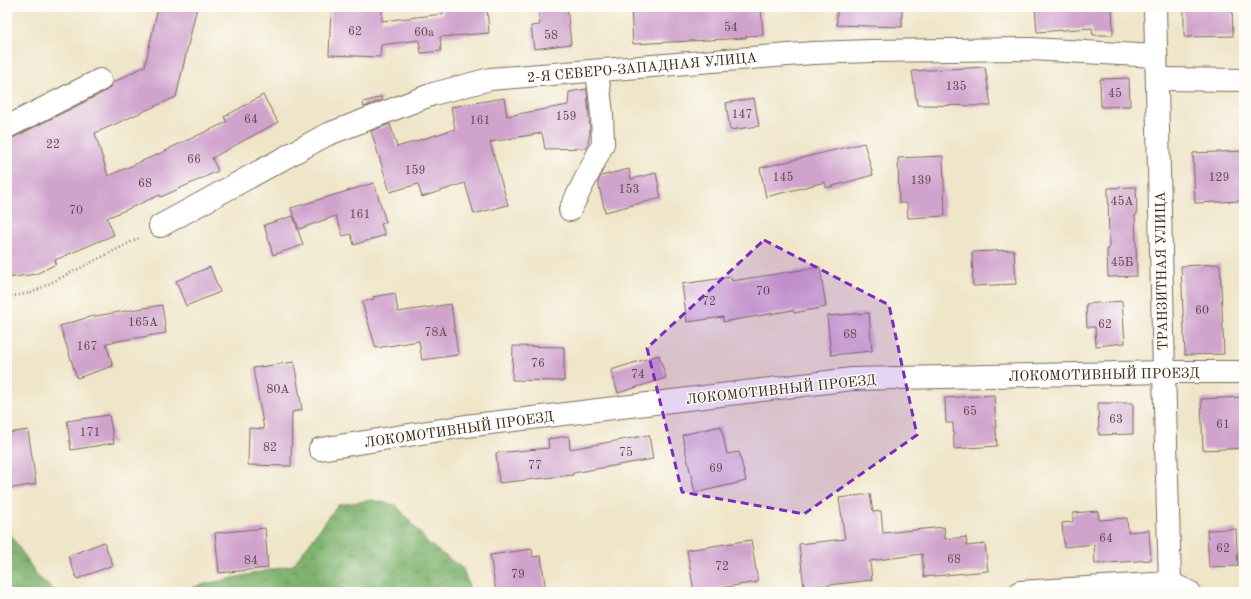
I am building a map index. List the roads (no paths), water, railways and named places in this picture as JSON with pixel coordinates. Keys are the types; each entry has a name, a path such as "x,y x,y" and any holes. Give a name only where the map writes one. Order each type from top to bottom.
{"street":[{"name":"ТРАНЗИТНАЯ УЛИЦА","path":"1155,7 1164,372 1180,588"},
{"name":"2-Я СЕВЕРО-ЗАПАДНАЯ УЛИЦА","path":"160,226 326,135 433,94 490,79 813,53 1031,49 1156,56"},
{"path":"570,210 603,144 602,114 597,71"},
{"path":"1157,79 1244,80"},
{"path":"7,126 100,80"},
{"name":"ЛОКОМОТИВНЫЙ ПРОЕЗД","path":"320,449 466,426 852,379 1164,372 1244,372"},
{"path":"1020,592 1180,588"}]}
